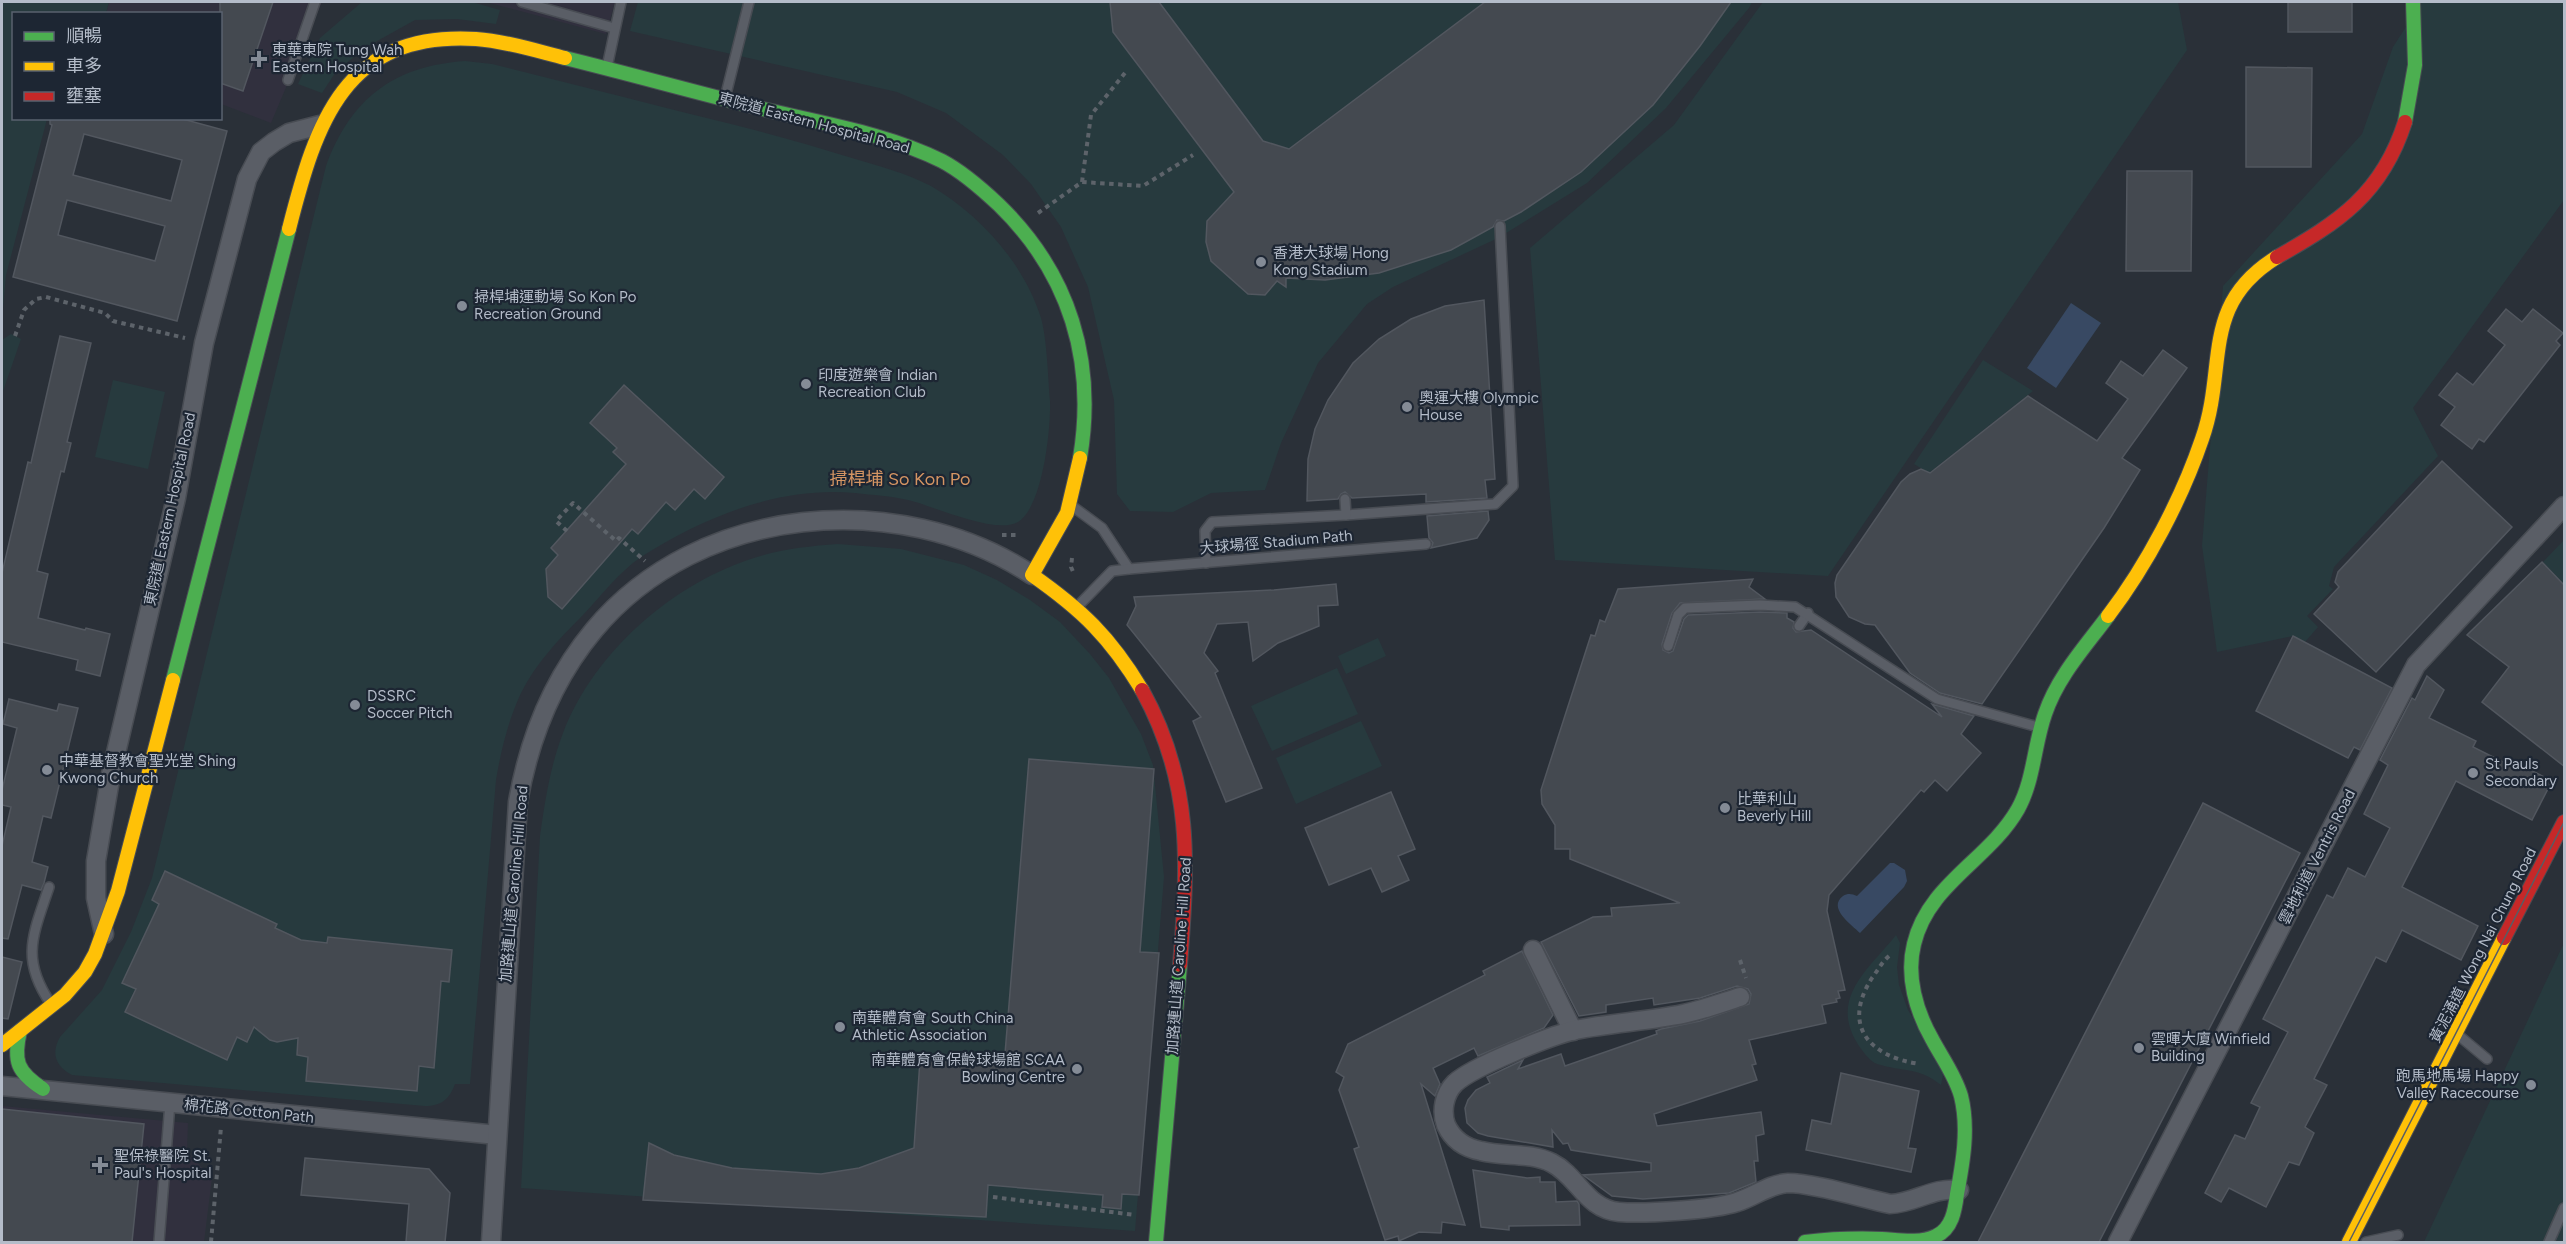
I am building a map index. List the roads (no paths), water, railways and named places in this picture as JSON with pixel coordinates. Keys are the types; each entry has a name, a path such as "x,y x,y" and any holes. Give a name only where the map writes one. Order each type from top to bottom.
{"street":[{"path":"1804,1242 1827,1239 1917,1240 1935,1237 1947,1228 1952,1219 1959,1190 1965,1131 1961,1096 1952,1073 1917,1009 1911,972 1913,947 1921,922 1935,897 1955,875 1990,846 2010,822 2027,786 2040,728 2049,701 2062,676 2114,609 2147,556 2198,452 2213,392 2220,326 2229,305 2259,267 2312,238 2354,206 2378,178 2393,153 2405,122 2412,89 2413,2"},
{"name":"東院道 Eastern Hospital Road","path":"2,1045 75,986 104,936 137,818 306,163 320,126 338,95 370,65 401,48 432,39 453,37 477,39 606,69 853,131 945,162 980,188 1018,224 1051,268 1072,324 1081,362 1085,431 1081,464 1070,505 1051,545 1032,575"},
{"name":"東院道 Eastern Hospital Road","path":"104,936 96,898 96,861 111,774 176,498 204,343 247,179 261,152 289,133 320,126"},
{"name":"雲地利道 Ventris Road","path":"2118,1242 2416,665 2565,506"},
{"name":"加路連山道 Caroline Hill Road","path":"491,1242 515,827 522,777 551,696 578,651 596,628 640,588 690,556 740,535 794,522 855,519 889,522 925,529 988,549 1004,557 1076,607 1127,664 1151,704 1180,789 1186,851 1186,891 1156,1242"},
{"name":"黃泥涌道 Wong Nai Chung Road","path":"2349,1242 2565,822"},
{"path":"1533,950 1574,1031"},
{"path":"1740,997 1685,1013 1574,1031 1518,1050 1455,1084 1447,1095 1444,1107 1444,1120 1449,1132 1458,1142 1482,1152 1539,1158 1550,1162 1569,1175 1593,1202 1616,1212 1717,1206 1737,1202 1786,1183 1805,1185 1890,1204 1906,1204 1943,1188 1959,1190"},
{"path":"20,1031 14,1054 23,1076 43,1089"},
{"name":"棉花路 Cotton Path","path":"2,1086 497,1135"}],"lane":[{"path":"288,80 315,2"},
{"path":"522,2 614,28"},
{"path":"606,69 621,2"},
{"path":"724,99 749,2"},
{"path":"1206,563 1204,531 1212,522 1495,504 1513,486 1500,226"},
{"path":"1345,499 1346,515"},
{"path":"1070,505 1102,528 1129,568"},
{"name":"大球場徑 Stadium Path","path":"1076,607 1113,571 1129,568 1426,544"},
{"path":"1668,646 1678,615 1685,608 1786,605 1808,613 1937,699 2040,728"},
{"path":"1799,626 1808,613"},
{"path":"1817,634 1824,624"},
{"path":"49,887 33,936 32,960 35,977 53,1006"},
{"path":"2456,1033 2487,1059"},
{"path":"159,1242 170,1103"},
{"path":"2549,1242 2565,1208"},
{"path":"2366,1242 2398,1235"}],"water":[{"path":"2071,303 2101,323 2056,388 2027,368"},
{"path":"1890,863 1905,870 1907,881 1860,933 1842,916 1838,906 1839,901 1847,894 1857,896"}],"tram line":[{"path":"2349,1242 2564,822"}],"place":[{"name":"東華東院 Tung Wah Eastern Hospital","path":"259,59"},
{"name":"香港大球場 Hong Kong Stadium","path":"1261,262"},
{"name":"掃桿埔運動場 So Kon Po Recreation Ground","path":"462,306"},
{"name":"印度遊樂會 Indian Recreation Club","path":"806,384"},
{"name":"奧運大樓 Olympic House","path":"1407,407"},
{"name":"DSSRC Soccer Pitch","path":"355,705"},
{"name":"中華基督教會聖光堂 Shing Kwong Church","path":"47,770"},
{"name":"St Pauls Secondary","path":"2473,773"},
{"name":"比華利山 Beverly Hill","path":"1725,808"},
{"name":"南華體育會 South China Athletic Association","path":"840,1027"},
{"name":"雲暉大廈 Winfield Building","path":"2139,1048"},
{"name":"南華體育會保齡球場館 SCAA Bowling Centre","path":"1077,1069"},
{"name":"跑馬地馬場 Happy Valley Racecourse","path":"2531,1085"},
{"name":"聖保祿醫院 St. Paul's Hospital","path":"100,1165"}],"district":[{"name":"掃桿埔 So Kon Po","path":"900,479"}]}
